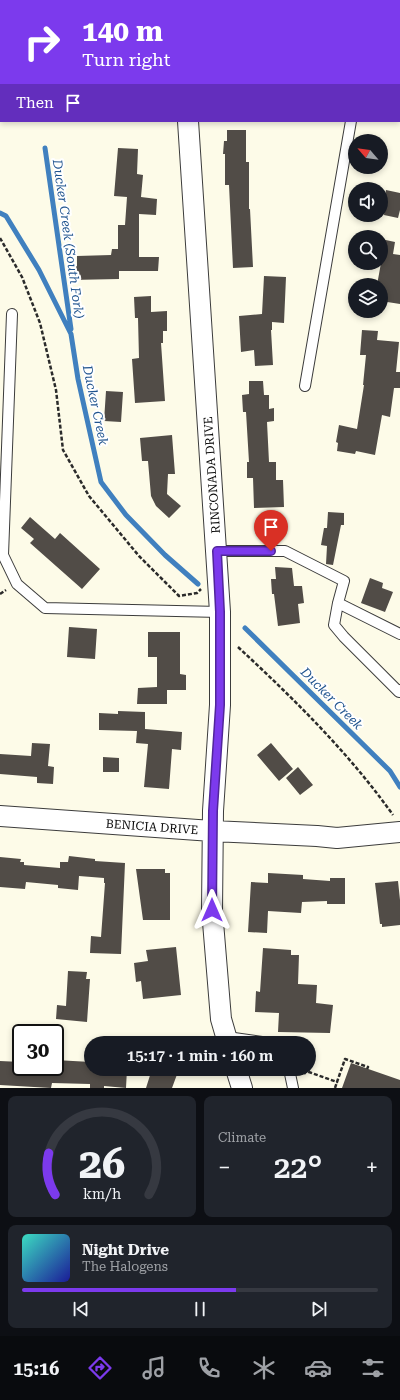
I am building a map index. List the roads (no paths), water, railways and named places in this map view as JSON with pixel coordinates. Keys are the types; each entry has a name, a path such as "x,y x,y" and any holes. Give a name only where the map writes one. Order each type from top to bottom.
{"street":[{"name":"RINCONADA DRIVE","path":"188,122 220,612 220,705 212,831 212,910 221,1019 227,1036"},
{"name":"BENICIA DRIVE","path":"0,816 337,838 398,826"},
{"path":"238,1076 242,1088"}],"lane":[{"path":"305,386 351,122"},
{"path":"12,314 3,555 17,584 45,608 220,612"},
{"path":"217,551 286,551 344,581 334,625 399,692 400,690"},
{"path":"338,603 400,634"},
{"path":"290,1076 293,1088"}],"waterway":[{"name":"Ducker Creek (South Fork)","path":"45,148 71,329"},
{"name":"Ducker Creek","path":"0,213 6,216 39,270 71,334 78,379 101,482 126,515 165,555 198,584"},
{"name":"Ducker Creek","path":"245,628 390,771 400,787"}]}
